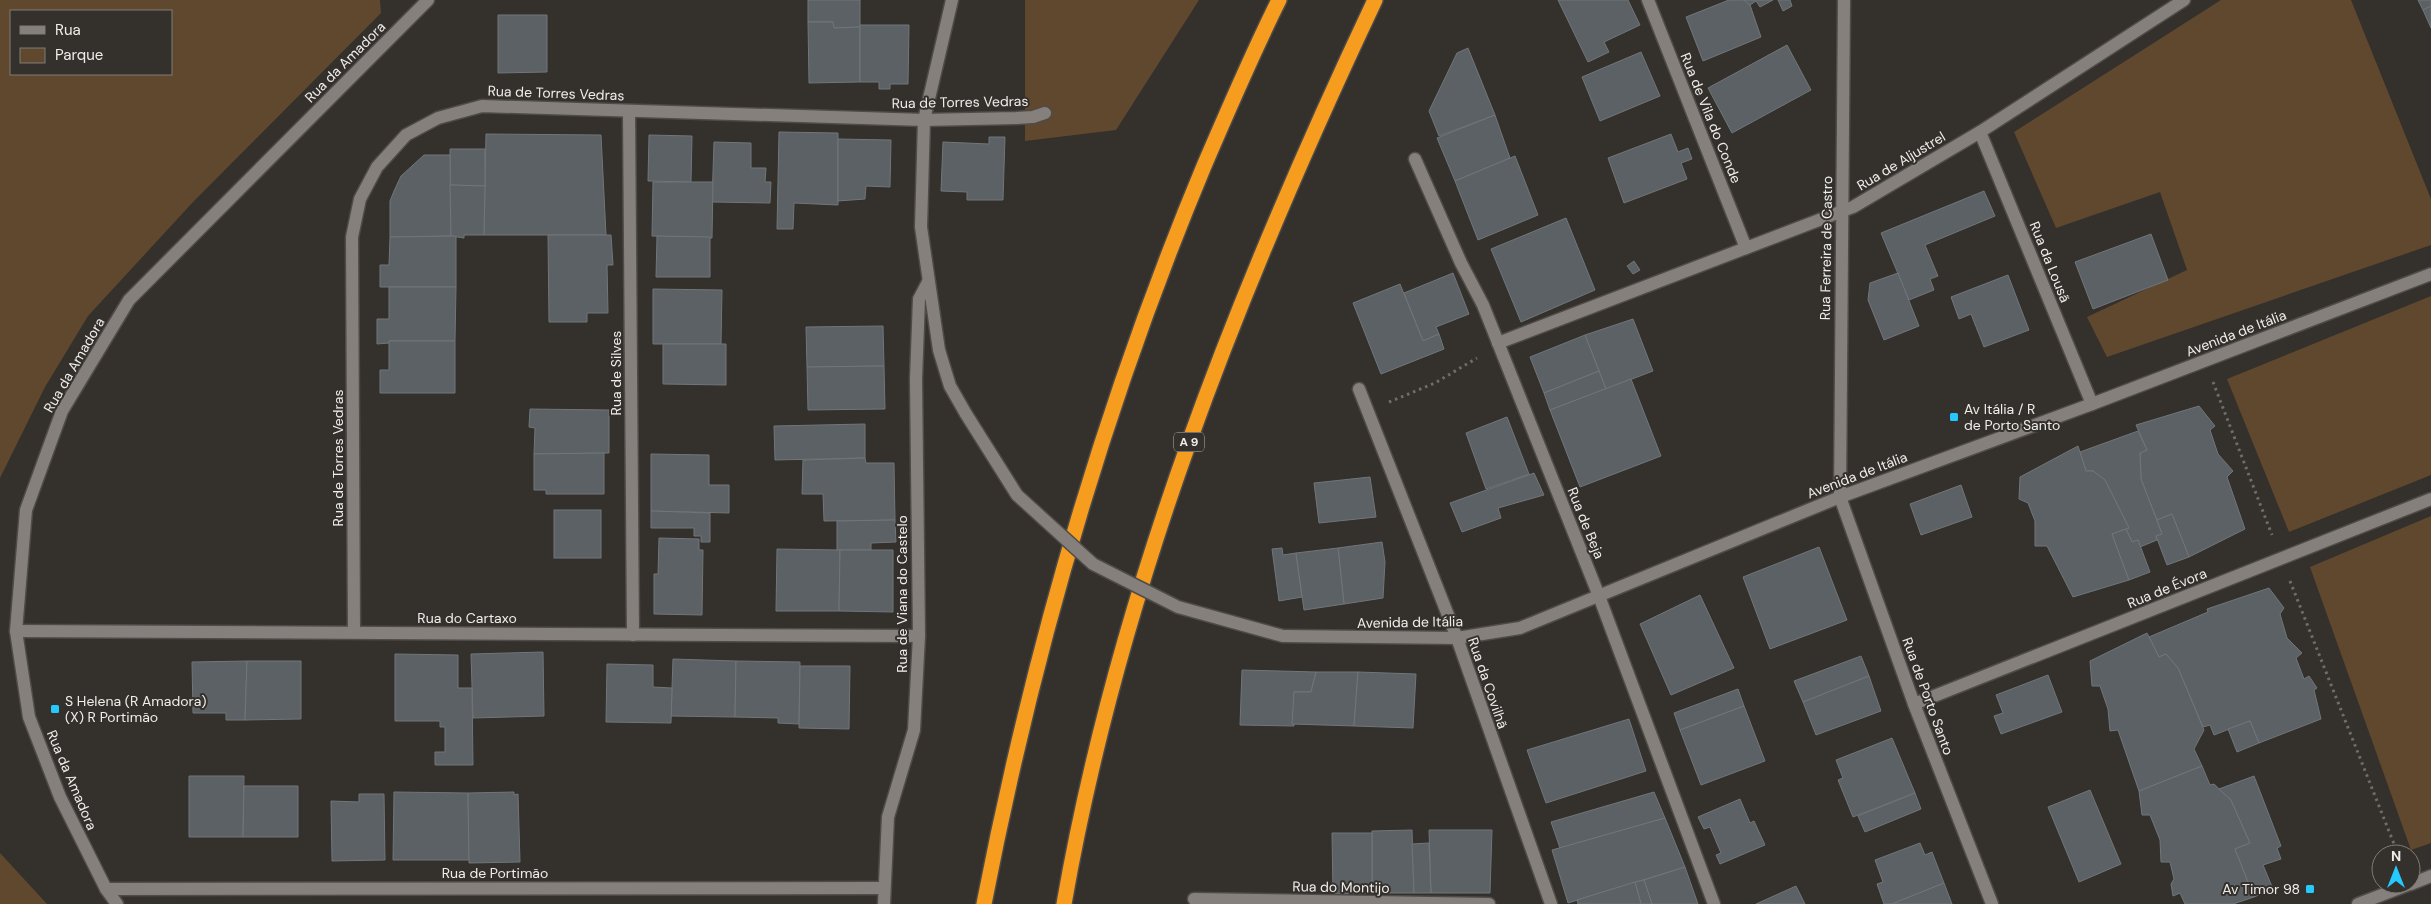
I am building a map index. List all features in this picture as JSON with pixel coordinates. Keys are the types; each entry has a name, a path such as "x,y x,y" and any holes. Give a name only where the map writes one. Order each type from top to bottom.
{"highway":[{"path":"984,904 1028,705 1062,576 1100,448 1179,226 1224,118 1279,0"},
{"name":"A 9","path":"1064,904 1090,779 1117,671 1148,564 1184,458 1208,390 1291,186 1375,0"}],"street":[{"name":"Rua da Amadora","path":"117,904 106,889 60,797 29,717 16,631 26,510 62,412 129,300 428,0"},
{"name":"Avenida de Itália","path":"952,0 924,120 921,227 939,350 950,386 1017,495 1093,564 1178,607 1283,636 1457,638 1520,628 1840,497 2092,404 2431,274"},
{"name":"Rua de Vila do Conde","path":"1648,0 1746,248"},
{"name":"Rua Ferreira de Castro","path":"1840,497 1844,0"},
{"name":"Rua de Aljustrel","path":"1498,343 1863,202 1980,132 2184,0"},
{"name":"Rua de Torres Vedras","path":"354,632 352,237 360,199 376,167 406,135 438,118 482,106 924,120 1016,118 1033,117 1045,113"},
{"name":"Rua de Silves","path":"629,111 633,635"},
{"name":"Rua da Lousã","path":"1980,132 2092,404"},
{"name":"Rua de Beja","path":"1415,159 1461,263 1483,305 1599,596 1714,904"},
{"name":"Rua de Viana do Castelo","path":"884,904 888,817 914,730 919,636 916,378 919,299 928,282"},
{"name":"Rua da Covilhã","path":"1359,389 1457,638 1551,904"},
{"name":"Rua de Porto Santo","path":"1840,497 1914,704 1992,904"},
{"name":"Rua de Évora","path":"1914,704 2431,498"},
{"name":"Rua do Cartaxo","path":"16,631 919,636"},
{"name":"Rua de Portimão","path":"106,889 884,888"},
{"path":"2358,904 2384,894"},
{"name":"Rua do Montijo","path":"1194,899 1489,904"}],"path":[{"path":"1368,412 1444,379 1498,343"},
{"path":"2205,361 2394,844"}],"green space":[{"path":"0,0 380,0 381,13 193,202 88,316 45,387 0,478"},
{"path":"1025,0 1199,0 1116,130 1025,141"},
{"path":"2221,0 2351,0 2431,199 2431,245 2107,357 2087,317 2187,270 2160,192 2056,228 2014,132"},
{"path":"2431,296 2431,475 2289,532 2227,379"},
{"path":"2431,516 2431,843 2421,846 2421,844 2409,844 2310,567"},
{"path":"0,853 47,904 0,904"}],"building":[{"path":"808,0 860,0 860,27 834,28 833,22 808,22"},
{"path":"1558,0 1628,0 1640,25 1604,42 1609,52 1588,62"},
{"path":"1729,0 1744,0 1750,5 1761,37 1703,61 1686,17"},
{"path":"1744,0 1773,0 1760,7 1756,1 1750,5"},
{"path":"1778,0 1790,0 1792,6 1783,11"},
{"path":"2418,0 2431,0 2431,6 2423,10"},
{"path":"2431,6 2431,28 2423,10"},
{"path":"498,15 547,15 547,72 498,73"},
{"path":"808,22 833,22 834,28 860,27 860,82 809,83"},
{"path":"860,25 909,25 908,84 890,84 890,89 879,89 879,82 860,82"},
{"path":"1787,45 1811,90 1732,133 1708,88"},
{"path":"1468,48 1495,115 1439,136 1429,111 1457,53"},
{"path":"1641,52 1660,96 1600,121 1582,77"},
{"path":"1495,115 1510,158 1455,181 1437,138"},
{"path":"779,132 838,133 838,205 794,203 793,229 777,229"},
{"path":"486,134 601,135 606,235 484,235"},
{"path":"1671,134 1678,152 1688,148 1692,159 1681,163 1687,179 1624,203 1608,158"},
{"path":"649,135 692,136 691,182 648,181"},
{"path":"989,137 1005,137 1003,200 967,200 967,192 941,191 943,142 989,144"},
{"path":"838,139 891,140 890,187 866,186 865,199 838,201"},
{"path":"714,142 751,143 751,168 766,168 765,182 771,182 770,203 712,202"},
{"path":"450,149 485,149 485,186 450,185"},
{"path":"424,155 450,155 451,236 390,237 390,201 394,191 401,176"},
{"path":"1515,156 1538,215 1478,240 1455,181"},
{"path":"653,182 713,182 712,238 652,236"},
{"path":"450,185 485,186 484,235 464,235 464,238 451,236"},
{"path":"1984,191 1995,216 1925,245 1938,276 1930,279 1934,290 1909,300 1881,233"},
{"path":"1566,218 1595,290 1521,322 1491,249"},
{"path":"2151,234 2168,280 2093,309 2075,262"},
{"path":"548,235 611,235 613,265 607,265 608,313 587,313 587,322 549,322"},
{"path":"456,236 456,287 380,287 380,265 389,265 390,237"},
{"path":"657,236 710,237 710,277 656,277"},
{"path":"1634,261 1640,270 1633,274 1627,266"},
{"path":"1453,273 1469,314 1436,327 1439,334 1423,341 1404,293"},
{"path":"1898,273 1919,326 1884,340 1868,300 1870,283"},
{"path":"2008,275 2029,330 1984,347 1971,314 1959,319 1951,297"},
{"path":"1400,284 1423,341 1439,334 1444,349 1381,374 1353,303"},
{"path":"389,287 456,287 455,341 389,341 389,343 377,344 377,319 389,319"},
{"path":"653,289 722,290 721,344 653,344"},
{"path":"1633,319 1653,371 1606,389 1585,335"},
{"path":"883,326 884,366 807,367 806,327"},
{"path":"1585,335 1599,371 1544,393 1530,357"},
{"path":"389,341 455,341 455,393 380,393 380,370 389,370"},
{"path":"663,344 726,344 726,385 663,384"},
{"path":"884,366 885,409 808,410 807,367"},
{"path":"1599,371 1606,389 1550,410 1544,393"},
{"path":"1631,379 1661,456 1580,487 1550,410"},
{"path":"2199,406 2215,426 2210,430 2218,454 2233,471 2227,477 2245,529 2189,557 2172,514 2157,520 2141,479 2140,453 2147,450 2136,425"},
{"path":"530,409 609,410 609,453 534,454 535,428 529,427"},
{"path":"1507,417 1529,474 1486,489 1466,433"},
{"path":"865,424 865,458 775,460 774,426"},
{"path":"2138,431 2147,450 2140,453 2141,479 2162,534 2156,536 2157,540 2140,547 2138,540 2132,542 2126,529 2129,528 2105,480 2093,471 2086,471 2080,452"},
{"path":"2078,446 2086,471 2093,471 2105,480 2129,528 2112,534 2129,580 2073,597 2047,546 2035,546 2035,521 2028,503 2019,499 2020,477"},
{"path":"604,453 604,494 546,494 546,490 534,490 534,454"},
{"path":"651,454 709,455 709,485 729,485 729,513 651,511"},
{"path":"865,458 866,463 894,463 895,520 824,521 823,494 802,494 803,460"},
{"path":"1534,473 1544,495 1498,508 1501,518 1462,532 1450,503"},
{"path":"1370,477 1376,517 1319,523 1314,483"},
{"path":"1961,485 1972,517 1921,535 1910,504"},
{"path":"554,510 601,510 601,558 554,558"},
{"path":"651,511 710,513 710,542 701,542 701,536 694,536 694,528 651,528"},
{"path":"2172,514 2189,557 2167,565 2156,536 2162,534 2157,520"},
{"path":"895,520 896,542 871,543 871,550 837,550 837,521"},
{"path":"2126,529 2132,542 2138,540 2150,572 2129,580 2112,534"},
{"path":"659,538 699,539 699,550 703,550 702,615 654,614 654,574 658,574"},
{"path":"1382,542 1385,562 1383,598 1344,604 1338,548"},
{"path":"1819,547 1847,620 1770,649 1743,577"},
{"path":"1282,548 1283,555 1296,553 1302,597 1279,601 1272,549"},
{"path":"1338,548 1344,604 1304,610 1296,553"},
{"path":"777,549 840,550 839,611 776,611"},
{"path":"840,550 893,550 893,612 839,611"},
{"path":"2269,588 2284,608 2280,614 2287,638 2302,653 2296,658 2304,679 2309,676 2317,688 2314,690 2321,719 2259,743 2250,721 2214,735 2210,725 2203,727 2178,668 2166,654 2159,657 2149,637 2208,612 2207,609"},
{"path":"1700,595 1734,668 1671,695 1640,624"},
{"path":"2147,633 2159,657 2166,654 2178,668 2204,730 2194,749 2202,766 2139,791 2118,730 2110,731 2108,709 2100,686 2092,686 2090,661"},
{"path":"543,652 544,716 473,718 471,654"},
{"path":"395,654 458,655 458,688 472,688 473,765 435,765 435,752 445,752 445,727 440,727 440,721 395,721"},
{"path":"1861,656 1869,676 1803,702 1794,681"},
{"path":"673,659 736,661 735,717 671,716"},
{"path":"247,661 245,720 226,720 226,713 193,713 192,662"},
{"path":"247,661 301,661 301,719 245,720"},
{"path":"736,661 800,662 799,724 778,723 778,718 735,717"},
{"path":"607,664 653,665 653,687 672,688 671,723 606,722"},
{"path":"800,666 850,666 849,729 799,728"},
{"path":"1242,670 1316,672 1311,692 1294,692 1294,726 1240,725"},
{"path":"1316,672 1358,672 1354,726 1292,724 1294,692 1311,692"},
{"path":"1358,672 1416,674 1413,728 1354,726"},
{"path":"2048,675 2062,712 2001,734 1994,716 2003,713 1996,695"},
{"path":"1869,676 1881,711 1816,735 1803,702"},
{"path":"1738,689 1744,706 1680,730 1674,713"},
{"path":"1744,706 1765,761 1701,785 1680,730"},
{"path":"1629,719 1646,771 1546,803 1527,750"},
{"path":"2250,721 2259,743 2237,752 2228,729"},
{"path":"1892,738 1915,793 1853,817 1838,780 1843,778 1836,760"},
{"path":"2202,766 2210,785 2214,784 2231,800 2250,843 2235,849 2254,897 2233,904 2185,904 2180,893 2173,896 2171,884 2174,879 2170,862 2161,862 2160,840 2150,815 2142,815 2139,791"},
{"path":"189,776 244,776 243,837 189,837"},
{"path":"2254,776 2281,846 2277,848 2281,859 2263,865 2273,889 2254,897 2235,849 2250,843 2231,800 2219,789"},
{"path":"244,786 298,786 298,837 243,837"},
{"path":"2090,790 2121,864 2079,882 2048,807"},
{"path":"394,792 468,793 469,860 393,860"},
{"path":"514,792 514,795 518,794 520,862 469,863 468,793"},
{"path":"1654,792 1665,818 1560,848 1551,822"},
{"path":"1915,793 1921,809 1865,832 1858,816"},
{"path":"359,794 384,794 385,860 332,861 331,801 359,802"},
{"path":"1740,799 1750,823 1754,821 1765,845 1720,864 1716,855 1721,853 1710,827 1704,829 1698,817"},
{"path":"1665,818 1685,867 1568,903 1552,850"},
{"path":"1412,830 1414,893 1372,893 1372,831"},
{"path":"1429,830 1492,830 1490,893 1431,893"},
{"path":"1332,833 1372,833 1372,893 1333,894"},
{"path":"1429,843 1431,893 1414,893 1412,844"},
{"path":"1920,843 1925,855 1932,852 1944,883 1892,904 1884,904 1877,884 1883,882 1875,860"},
{"path":"1685,867 1698,904 1652,904 1644,880"},
{"path":"1644,880 1652,904 1641,904 1635,882"},
{"path":"1635,882 1641,904 1578,904 1577,900"},
{"path":"1944,883 1952,904 1892,904"},
{"path":"1796,886 1805,904 1756,904"}],"place":[{"name":"Av Itália / R de Porto Santo","path":"1954,417"},
{"name":"S Helena (R Amadora) (X) R Portimão","path":"55,709"},
{"name":"Av Timor 98","path":"2310,889"}]}
